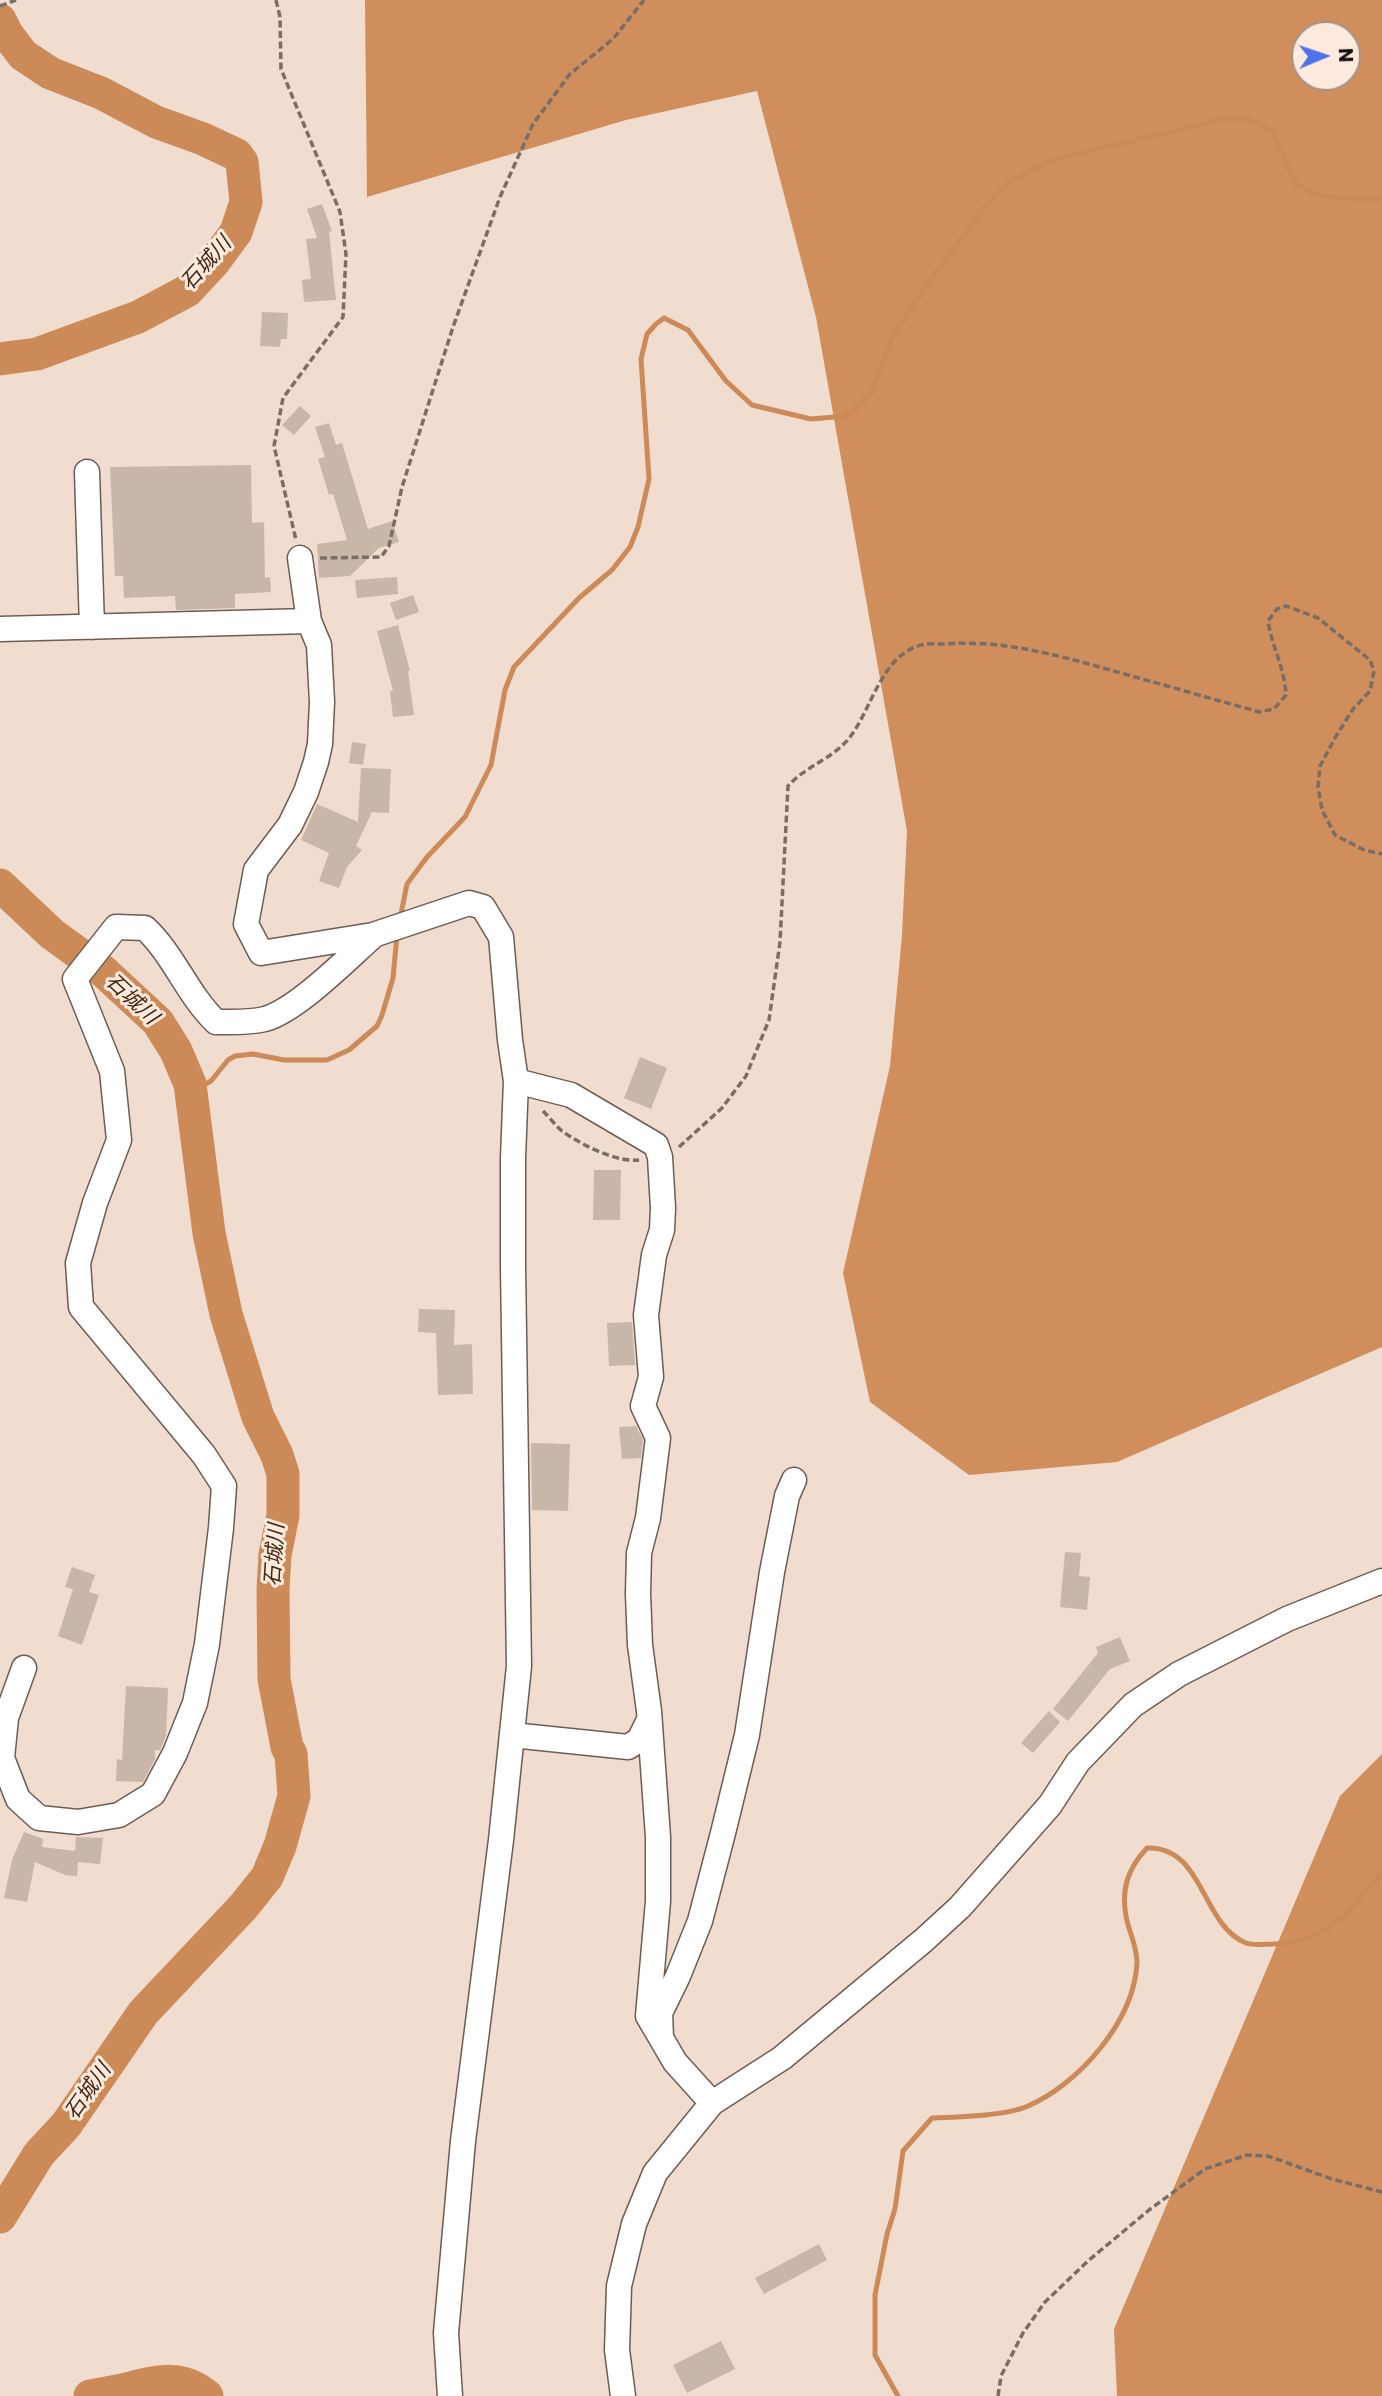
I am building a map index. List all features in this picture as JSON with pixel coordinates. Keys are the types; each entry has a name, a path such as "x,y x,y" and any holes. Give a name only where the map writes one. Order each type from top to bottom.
{"street":[{"path":"87,472 92,627"},
{"path":"300,558 309,621 319,645 320,744 306,792 290,825 256,870 246,924 261,953 373,936 469,903 483,907 501,937 509,1040 516,1081 513,1253 519,1667 501,1840 463,2141 446,2333 450,2396"},
{"path":"0,629 309,621"},
{"path":"24,1668 6,1718 2,1759 18,1799 39,1818 78,1822 119,1815 153,1794 176,1753 195,1703 207,1644 221,1528 224,1486 211,1465 81,1307 78,1263 95,1203 119,1140 111,1071 75,979 116,927 145,928 161,943 201,1008 216,1022 241,1023 267,1019 306,996 373,936"},
{"path":"516,1081 571,1095 589,1104 656,1145 660,1157 662,1230 654,1255 646,1315 651,1377 643,1406 658,1438 639,1567 640,1645 658,1837 658,1901 648,2016 675,2062 712,2103"},
{"path":"661,2038 660,2013 700,1920 747,1735 772,1572 787,1496 794,1480"},
{"path":"623,2396 617,2350 619,2286 634,2224 655,2173 712,2103 782,2058 960,1907 1050,1805 1078,1762 1133,1705 1179,1674 1287,1619 1382,1581"},
{"path":"512,1735 628,1747 639,1740 649,1720"}],"path":[{"path":"0,6 16,0"},
{"path":"276,0 280,17 281,69 340,212 346,254 343,317 284,398 274,446 300,558 381,557 389,546 402,487 453,327 500,197 533,124 570,74 613,39 644,0"},
{"path":"543,1111 562,1130 611,1156 630,1161 665,1156 686,1143 722,1108 746,1076 769,1020 780,942 788,786 800,772 829,756 849,739 882,676 899,658 917,646 967,642 1033,650 1259,712 1275,709 1286,695 1285,678 1271,642 1268,621 1277,609 1286,606 1318,618 1370,660 1374,671 1370,691 1353,709 1320,766 1318,787 1322,810 1335,835 1364,850 1382,854"},
{"path":"998,2396 1001,2376 1023,2333 1045,2302 1088,2260 1205,2169 1247,2155 1268,2156 1332,2179 1382,2192"}],"shaded area":[{"path":"365,0 1382,0 1382,1347 1117,1462 969,1475 870,1402 843,1273 890,1066 902,935 907,831 816,317 757,91 626,120 367,197"},
{"path":"1382,1754 1382,2396 1117,2396 1114,2329 1340,1796"}],"building":[{"path":"322,204 332,231 329,232 336,300 304,302 302,280 311,279 306,239 317,238 307,209"},
{"path":"262,312 288,313 287,339 281,339 280,347 260,346"},
{"path":"300,406 311,416 294,435 282,425"},
{"path":"329,423 336,445 342,443 368,529 392,521 399,542 379,548 350,576 319,578 317,544 347,540 333,494 329,495 318,459 325,457 315,427"},
{"path":"251,465 252,523 264,522 265,578 270,577 271,592 235,594 235,608 176,610 175,596 124,598 123,576 115,576 110,467"},
{"path":"397,577 398,594 357,598 355,580"},
{"path":"413,595 419,612 396,620 390,603"},
{"path":"398,625 410,671 414,715 393,717 390,691 393,691 377,631"},
{"path":"352,742 366,744 363,765 349,763"},
{"path":"361,768 391,769 389,813 372,812 356,846 362,850 347,867 339,888 319,881 329,853 301,840 317,804 358,822"},
{"path":"640,1057 667,1068 651,1109 624,1098"},
{"path":"594,1170 621,1170 620,1220 593,1220"},
{"path":"419,1309 455,1310 454,1345 472,1344 473,1394 438,1395 436,1333 418,1332"},
{"path":"632,1322 635,1365 609,1366 607,1323"},
{"path":"636,1426 643,1440 641,1458 622,1459 619,1427"},
{"path":"531,1443 570,1444 568,1511 532,1510"},
{"path":"1065,1552 1081,1553 1079,1576 1090,1577 1087,1610 1060,1607"},
{"path":"72,1567 95,1575 89,1592 99,1595 82,1645 58,1636 73,1589 65,1587"},
{"path":"1120,1637 1130,1661 1110,1669 1068,1721 1053,1709 1098,1653 1096,1647"},
{"path":"126,1686 168,1688 166,1736 160,1750 155,1750 155,1759 143,1782 116,1781 117,1759 122,1760"},
{"path":"1049,1711 1060,1722 1033,1753 1021,1743"},
{"path":"24,1832 43,1839 42,1847 75,1851 76,1837 103,1838 100,1864 78,1862 77,1876 65,1875 35,1862 27,1902 4,1898 12,1860"},
{"path":"819,2244 827,2260 764,2294 755,2278"},
{"path":"721,2341 735,2369 687,2393 673,2365"}],"waterway":[{"name":"石城川","path":"0,20 23,55 50,73 101,93 156,122 237,155 242,162 246,202 236,232 214,262 187,291 138,317 37,354 0,359"},
{"name":"石城川","path":"0,33 7,34"},
{"path":"400,919 407,884 427,857 465,817 491,765 505,690 514,667 579,598 612,570 630,547 638,527 649,479 641,359 647,334 664,318 688,330 726,381 752,405 811,419 846,416 870,395 893,336 926,286 993,197 1009,182 1052,160 1212,122 1215,119 1250,120 1272,131 1295,183 1311,193 1382,200"},
{"name":"石城川","path":"0,885 52,934 103,971 158,1022 176,1051 190,1084 209,1233 226,1314 258,1417 277,1455 283,1474 283,1515 275,1555 273,1589 274,1679 287,1747 291,1754 294,1796 280,1846 267,1877 243,1907 143,2013 66,2125 39,2154 0,2217"},
{"path":"190,1093 211,1081 228,1060 235,1056 253,1054 284,1060 327,1060 349,1050 377,1026 382,1015 393,978 397,935"},
{"path":"898,2396 875,2355 875,2295 887,2234 895,2209 903,2151 932,2118 994,2114 1028,2106 1066,2083 1100,2048 1115,2028 1134,1985 1137,1957 1124,1897 1131,1871 1147,1848 1166,1851 1180,1859 1192,1872 1231,1934 1252,1944 1292,1942 1323,1931 1347,1912 1382,1873"},
{"name":"石城川","path":"90,2396 172,2381 190,2385 207,2396"}]}
